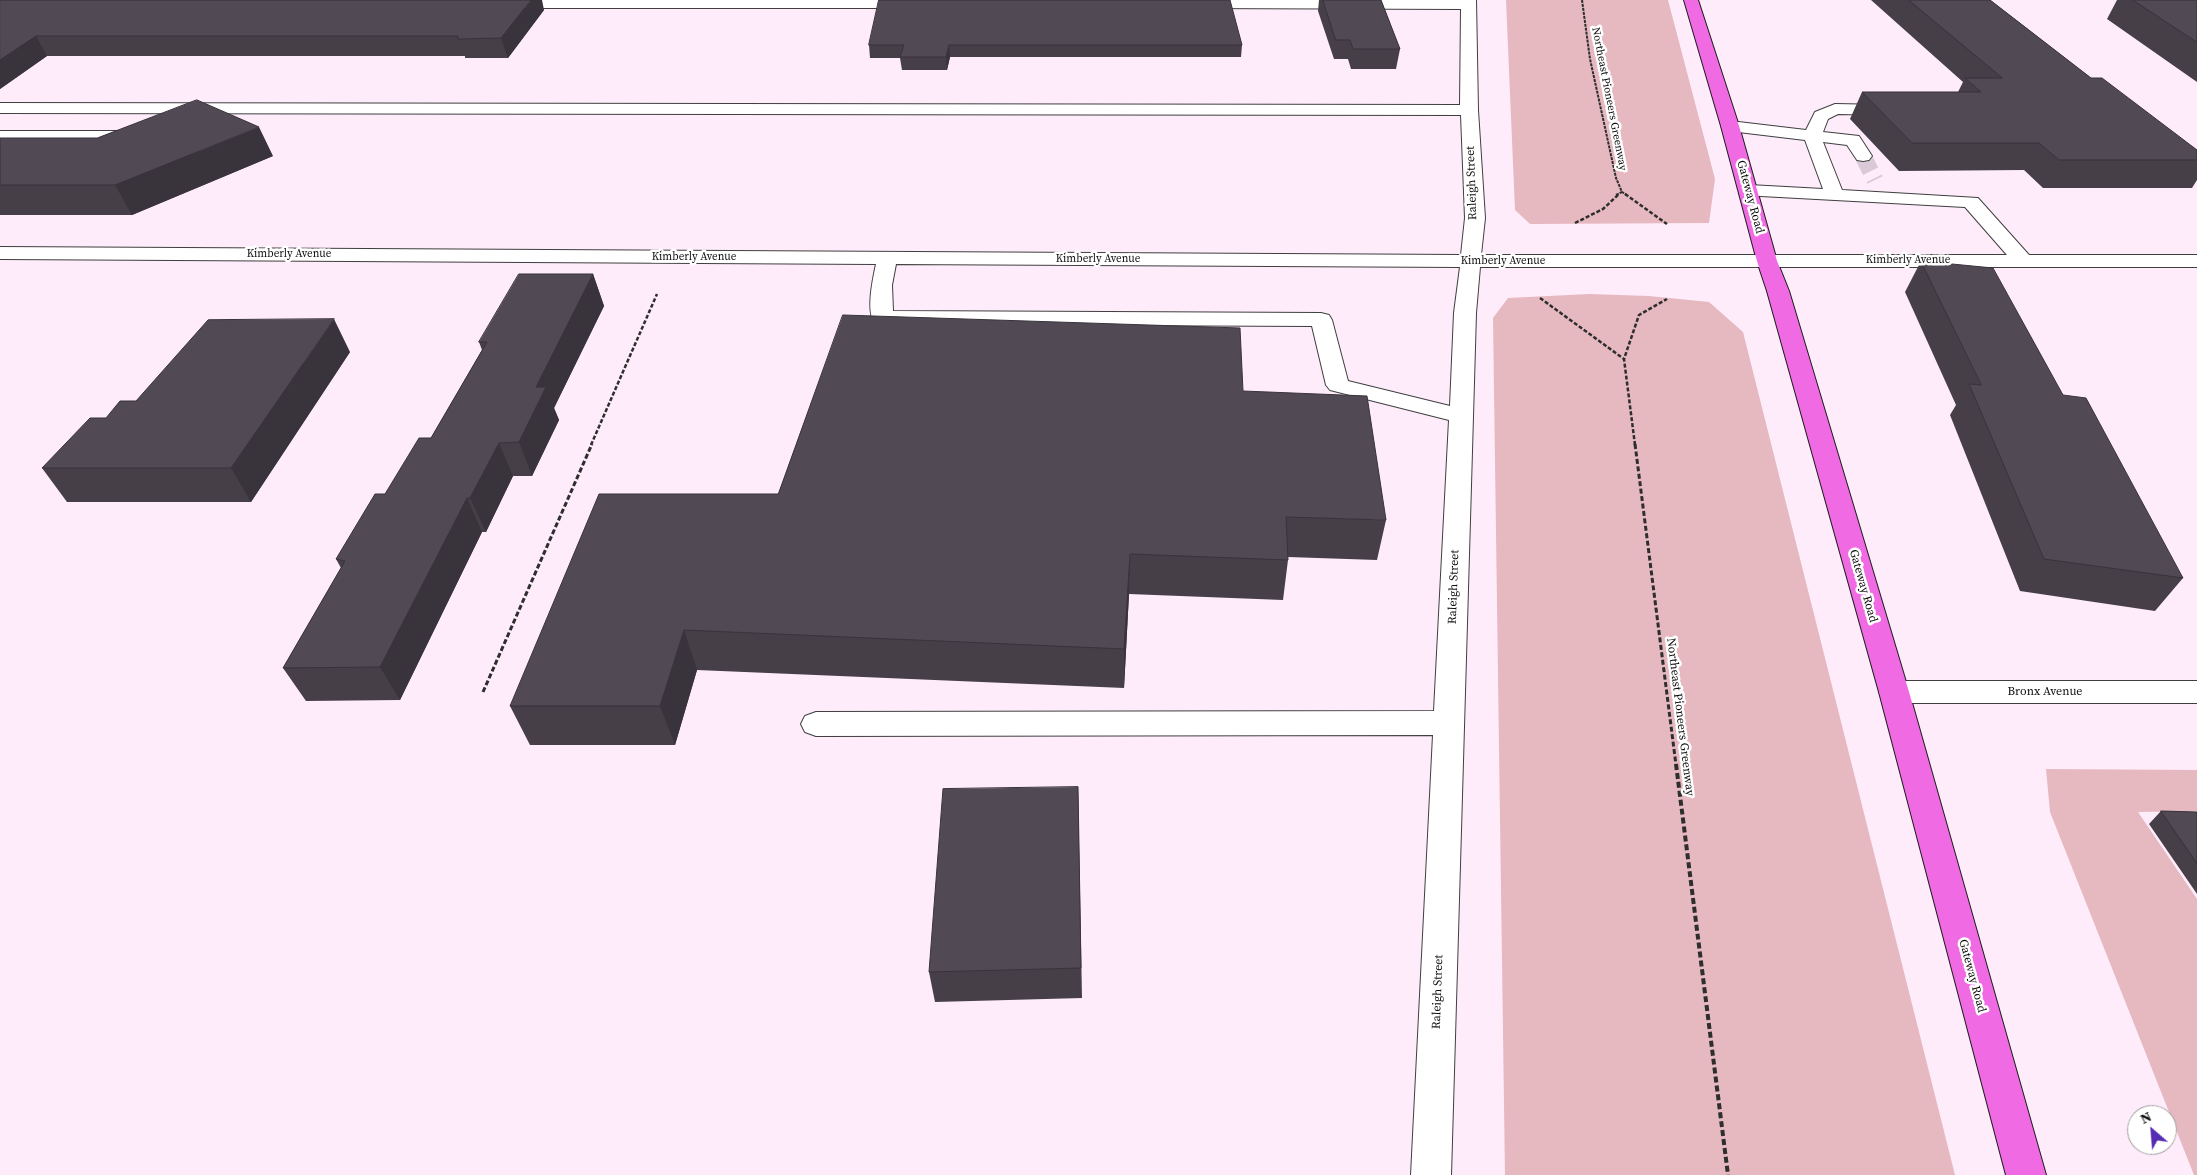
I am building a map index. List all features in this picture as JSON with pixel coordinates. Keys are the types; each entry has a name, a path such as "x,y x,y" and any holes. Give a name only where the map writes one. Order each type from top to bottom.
{"main road":[{"name":"Gateway Road","path":"1691,0 1730,126 1767,261 1778,291 1894,692 2026,1175"}],"street":[{"path":"1176,4 1470,2"},
{"name":"Raleigh Street","path":"1431,1175 1465,313 1475,218 1469,110 1470,2"},
{"path":"488,4 927,4"},
{"path":"0,108 1469,110"},
{"path":"0,136 135,136 169,108"},
{"path":"1835,196 1812,136 1821,116 1835,109 1887,110"},
{"path":"1730,126 1853,140 1863,156"},
{"path":"1875,180 1884,199"},
{"path":"1749,191 1971,202 2022,260"},
{"name":"Kimberly Avenue","path":"0,253 1470,261 2197,261"},
{"path":"886,258 882,285 882,317 1321,320 1338,385 1461,416"},
{"name":"Bronx Avenue","path":"1894,692 2197,692"},
{"path":"816,724 1449,723"}],"path":[{"name":"Northeast Pioneers Greenway","path":"1582,0 1590,58 1612,165 1622,192"},
{"path":"1569,225 1598,213 1622,192 1672,228"},
{"path":"483,692 660,286"},
{"path":"1540,297 1624,359"},
{"name":"Northeast Pioneers Greenway","path":"1670,298 1639,315 1624,359 1728,1175"}],"shaded area":[{"path":"1506,0 1668,0 1715,179 1709,223 1530,224 1515,210"},
{"path":"1589,294 1649,296 1709,302 1743,332 1955,1175 1505,1175 1493,318 1508,298"},
{"path":"2046,769 2197,770 2197,811 2138,812 2197,899 2197,1175 2194,1175 2177,1132 2177,1105 2166,1105 2050,812"}],"building":[{"path":"0,0 531,0 501,38 458,39 458,36 36,36 0,60"},
{"path":"879,0 1230,0 1242,45 949,45 946,57 900,57 904,45 869,45"},
{"path":"1323,0 1381,0 1400,49 1353,49 1350,40 1336,40"},
{"path":"1909,0 1990,0 2091,78 2102,78 2197,150 2197,160 2059,160 2039,143 1912,143 1862,92 1981,92 1965,78 2002,78"},
{"path":"2133,0 2197,0 2197,42"},
{"path":"197,100 259,127 115,185 0,185 0,138 97,138"},
{"path":"1921,261 1993,268 2063,395 2086,398 2183,578 2044,559 1969,384 1981,385"},
{"path":"519,274 593,274 536,387 546,387 519,442 499,443 470,498 467,498 380,667 283,668 345,561 336,559 375,494 385,494 419,438 431,438 487,342 479,342"},
{"path":"843,315 1240,328 1243,391 1367,396 1386,520 1286,517 1288,560 1130,554 1124,649 684,630 660,706 510,706 599,494 778,494"},
{"path":"334,319 231,468 42,468 90,418 106,418 120,401 136,401 208,320"},
{"path":"1078,787 1081,968 929,972 943,789"},
{"path":"2161,811 2197,812 2197,863"}],"tunnel":[{"path":"1863,156 1875,180"}]}
